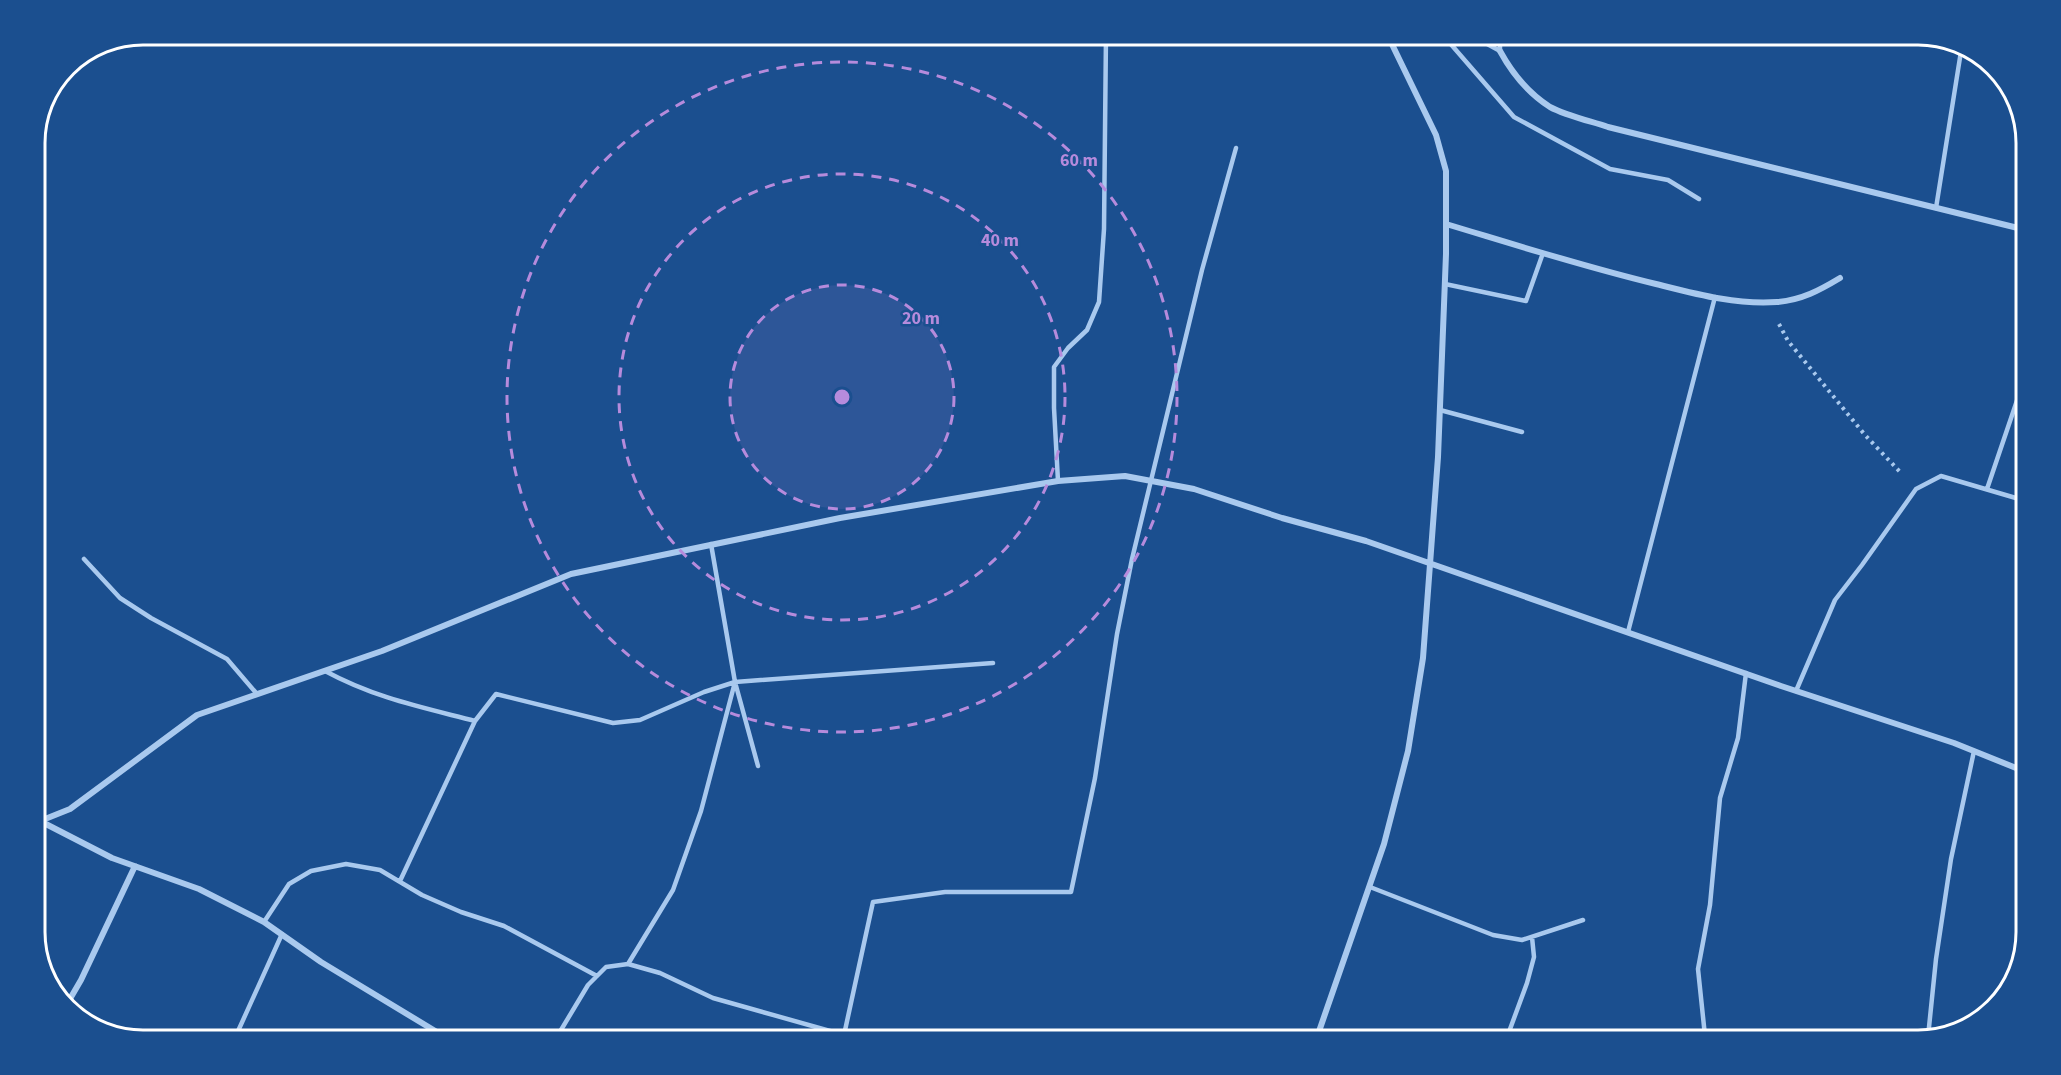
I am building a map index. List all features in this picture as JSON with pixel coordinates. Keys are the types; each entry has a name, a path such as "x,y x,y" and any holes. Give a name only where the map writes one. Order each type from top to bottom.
{"street":[{"path":"1320,1030 1384,844 1408,751 1423,658 1430,563 1440,410 1445,284 1446,171 1436,135 1392,45"},
{"path":"1500,51 1509,68 1529,90 1551,107 1608,127 2016,228"},
{"path":"1446,224 1606,272 1742,302 1778,302 1811,295 1840,278"},
{"path":"45,818 70,809 197,715 393,647 571,574 840,518 1058,481 1125,476 1194,489 1282,518 1366,541 1974,751 2016,768"},
{"path":"45,825 112,858 200,889 264,922 321,962 432,1030"},
{"path":"71,998 135,866"}],"lane":[{"path":"1058,481 1054,367 1068,348 1087,330 1099,302 1104,229 1106,45"},
{"path":"1452,45 1514,117 1610,169 1668,180 1699,199"},
{"path":"1489,45 1500,51 1500,45"},
{"path":"1936,208 1960,55"},
{"path":"845,1030 873,902 945,892 1071,892 1095,778 1117,634 1132,559 1202,270 1236,148"},
{"path":"1445,284 1526,301 1543,254"},
{"path":"1628,632 1715,297"},
{"path":"1987,489 2016,403"},
{"path":"1440,410 1522,432"},
{"path":"1796,690 1835,600 1916,489 1941,476 2016,498"},
{"path":"711,544 735,682 758,766"},
{"path":"84,559 120,598 151,618 227,659 257,694"},
{"path":"400,881 475,721 496,694 613,723 640,720 704,692 735,682 993,663"},
{"path":"325,671 350,684 392,700 475,721"},
{"path":"1705,1030 1698,969 1710,905 1720,798 1738,738 1746,673"},
{"path":"628,963 673,890 701,811 735,682"},
{"path":"1929,1029 1936,959 1951,859 1974,751"},
{"path":"264,922 289,884 311,871 346,864 380,870 422,895 461,912 504,926 597,976"},
{"path":"1370,887 1493,935 1522,940 1583,920"},
{"path":"239,1030 282,934"},
{"path":"1510,1030 1534,957 1532,937"},
{"path":"561,1030 588,985 606,967 628,963 660,973 713,998 823,1030"}],"path":[{"path":"1767,302 1788,341 1865,435 1916,489"}]}
